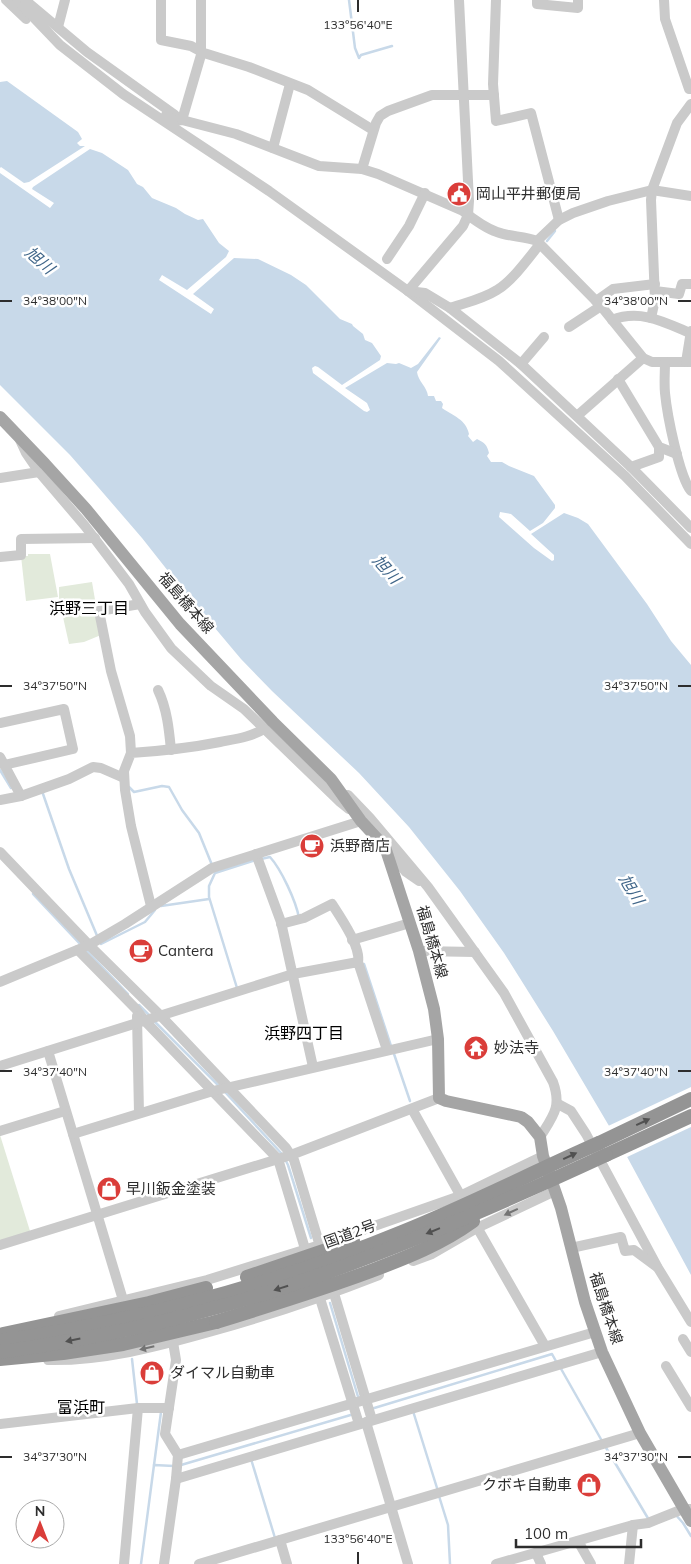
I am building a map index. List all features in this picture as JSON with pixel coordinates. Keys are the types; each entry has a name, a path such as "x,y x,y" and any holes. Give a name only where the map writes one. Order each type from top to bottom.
{"highway":[{"name":"国道2号","path":"0,1341 136,1316 233,1291 357,1250 403,1232 461,1200 691,1099"},
{"name":"国道2号","path":"2,1356 139,1327 261,1294 362,1260 494,1206 691,1116"},
{"path":"0,1335 149,1303 230,1282 341,1245 461,1200"},
{"path":"2,1356 63,1353 123,1344 216,1322 306,1294 404,1258 451,1236 494,1206"}],"main road":[{"name":"福島橋本線","path":"0,417 86,509 180,624 272,722 331,779 358,817 385,847 419,951 434,1009 438,1038 439,1098"},
{"path":"439,1098 521,1117 528,1122 540,1137"},
{"name":"福島橋本線","path":"540,1137 542,1156 555,1191 585,1302 602,1352 640,1433 681,1511 691,1521"}],"street":[{"path":"6,0 32,24 40,24"},
{"path":"17,0 60,45 124,94 269,191 408,291 499,361 625,476 691,544"},
{"path":"25,0 87,52 182,120 236,134 319,166 362,169 425,193 463,211 497,232 529,238 538,243 598,303 643,358 652,362 689,362 691,332 652,318 632,315 612,320"},
{"path":"58,27 65,0"},
{"path":"161,0 161,40 191,46 308,90 373,130"},
{"path":"182,120 202,55 201,0"},
{"path":"408,291 463,226 468,215 469,201 460,0"},
{"path":"496,0 494,94 496,122 531,113 559,220"},
{"path":"537,0 537,4 578,8 578,0"},
{"path":"664,0 665,19 689,89 691,89"},
{"path":"273,148 290,84"},
{"path":"124,94 137,98 175,121 182,120"},
{"path":"362,169 373,130 380,116 388,111 432,95 494,94"},
{"path":"652,318 655,288 652,190 677,123 691,104"},
{"path":"450,308 498,290 524,264 538,243 559,220 573,213 608,201 652,190 691,196"},
{"path":"387,259 409,226 425,193"},
{"path":"569,327 614,289 655,288 679,294 682,284 691,284"},
{"path":"408,291 425,293 450,308 521,364 631,467 691,528"},
{"path":"521,364 544,337"},
{"path":"576,415 643,358"},
{"path":"665,362 665,394 677,454 686,485 691,492"},
{"path":"618,379 659,447 659,457 631,467"},
{"path":"551,407 554,405 576,415"},
{"path":"0,982 90,945 213,868 257,858 358,817 244,709 211,686 171,648 140,604 129,584 95,538 39,472 26,453 18,435"},
{"path":"659,447 677,454"},
{"path":"0,478 39,472"},
{"path":"0,557 21,555 22,540 95,538"},
{"path":"140,604 99,611 112,671 130,736 131,754 128,758 124,776 131,826 151,906"},
{"path":"158,690 164,703 171,750"},
{"path":"0,723 64,709 73,750 2,761 20,792"},
{"path":"131,754 188,748 232,740 256,734 264,729"},
{"path":"0,800 20,792 41,788 93,768 101,768 124,776"},
{"path":"331,779 370,818 428,887 504,993 553,1082 558,1096 558,1104 554,1115 540,1137"},
{"path":"385,847 406,872 428,887"},
{"path":"0,852 90,945 149,1019 221,1089 284,1157 305,1249 320,1298 362,1410 408,1564"},
{"path":"257,858 282,924 314,1068"},
{"path":"282,924 300,919 332,904 354,940 360,956 358,962 390,1049"},
{"path":"354,940 410,923"},
{"path":"90,945 136,1009 149,1019 221,1089 284,1157 320,1245 334,1293 362,1410"},
{"path":"419,951 475,952"},
{"path":"0,1066 293,974 358,962"},
{"path":"139,1113 149,1019"},
{"path":"73,1134 221,1089 438,1038"},
{"path":"48,1051 123,1300"},
{"path":"0,1245 284,1157 439,1098"},
{"path":"558,1104 571,1111 586,1134 658,1268 691,1322"},
{"path":"412,1109 461,1200 547,1346"},
{"path":"0,1131 65,1111"},
{"path":"28,1329 63,1314 207,1280 461,1200 542,1156"},
{"path":"2,1356 89,1359 173,1342 270,1314 334,1293 432,1254 477,1228 555,1191"},
{"path":"571,1248 621,1237 625,1251 634,1250 658,1268"},
{"path":"176,1479 250,1456 362,1410 547,1346 595,1332"},
{"path":"683,1339 691,1352"},
{"path":"164,1564 178,1455 165,1434 176,1360 173,1342"},
{"path":"178,1455 362,1410 413,1408 602,1352"},
{"path":"666,1366 691,1407"},
{"path":"0,1424 138,1408 169,1408"},
{"path":"124,1564 138,1408"},
{"path":"199,1564 640,1433"},
{"path":"496,1564 633,1525 648,1523 681,1511"},
{"path":"629,1564 633,1525"},
{"path":"277,1540 287,1564"},
{"path":"578,1541 591,1564"},
{"path":"536,1553 541,1564"}],"green space":[{"path":"28,554 50,554 58,597 26,601 21,556 28,556"},
{"path":"92,582 101,635 84,642 69,644 59,599 59,587"},
{"path":"0,1135 30,1231 0,1241"}],"water":[{"path":"7,81 78,132 82,139 77,143 80,146 85,146 29,182 24,183 0,168 0,82"},
{"name":"旭川","path":"90,149 102,153 128,170 137,184 143,187 152,198 198,220 203,219 219,243 229,251 226,257 187,290 162,275 159,280 211,314 214,309 193,294 234,258 258,259 291,275 306,285 340,319 352,324 363,334 365,340 372,343 381,356 380,360 342,385 318,367 312,368 313,373 364,411 370,410 367,403 345,388 387,363 399,363 411,368 418,364 439,337 441,338 417,372 428,396 434,396 436,401 441,401 443,404 442,408 462,421 469,434 468,436 473,442 477,439 485,444 489,453 487,456 491,462 502,462 534,476 555,505 555,508 543,523 530,531 511,514 500,512 499,517 552,561 554,560 554,555 531,534 564,513 588,524 647,604 671,641 691,665 691,1275 625,1153 553,1031 504,953 460,891 409,827 359,773 241,659 142,538 70,455 0,385 0,173 50,208 54,203 32,189 33,187"}],"pier":[{"path":"691,1087 691,1127 625,1158 606,1127"}],"waterway":[{"path":"349,0 355,48 359,58 361,55 392,46"},
{"path":"547,241 555,231"},
{"path":"0,770 11,788"},
{"path":"129,787 134,792 162,786 169,787 182,810 199,833 212,865"},
{"path":"42,791 69,869 98,938"},
{"path":"261,859 270,857 279,869 291,894 299,918"},
{"path":"237,988 209,897 209,886 215,873 256,860"},
{"path":"33,894 81,945"},
{"path":"161,906 209,899"},
{"path":"101,944 145,922 155,910"},
{"path":"85,949 128,994"},
{"path":"364,964 391,1046"},
{"path":"139,1005 149,1015"},
{"path":"154,1021 219,1086"},
{"path":"393,1051 410,1101"},
{"path":"225,1092 282,1154"},
{"path":"285,1159 311,1238"},
{"path":"330,1303 359,1400"},
{"path":"371,1409 552,1354 557,1363"},
{"path":"132,1359 137,1404"},
{"path":"560,1367 602,1441"},
{"path":"413,1411 437,1488"},
{"path":"154,1465 161,1412"},
{"path":"181,1465 354,1414"},
{"path":"605,1446 649,1520"},
{"path":"251,1459 275,1538"},
{"path":"141,1564 154,1465 174,1466"},
{"path":"439,1496 448,1525 450,1564"},
{"path":"675,1514 691,1536"}],"place":[{"name":"岡山平井郵便局","path":"459,194"},
{"name":"浜野商店","path":"312,846"},
{"name":"Cantera","path":"141,951"},
{"name":"妙法寺","path":"476,1048"},
{"name":"早川鈑金塗装","path":"109,1189"},
{"name":"ダイマル自動車","path":"152,1373"},
{"name":"クボキ自動車","path":"589,1485"}],"district":[{"name":"浜野三丁目","path":"89,608"},
{"name":"浜野四丁目","path":"304,1033"},
{"name":"富浜町","path":"81,1407"}]}
